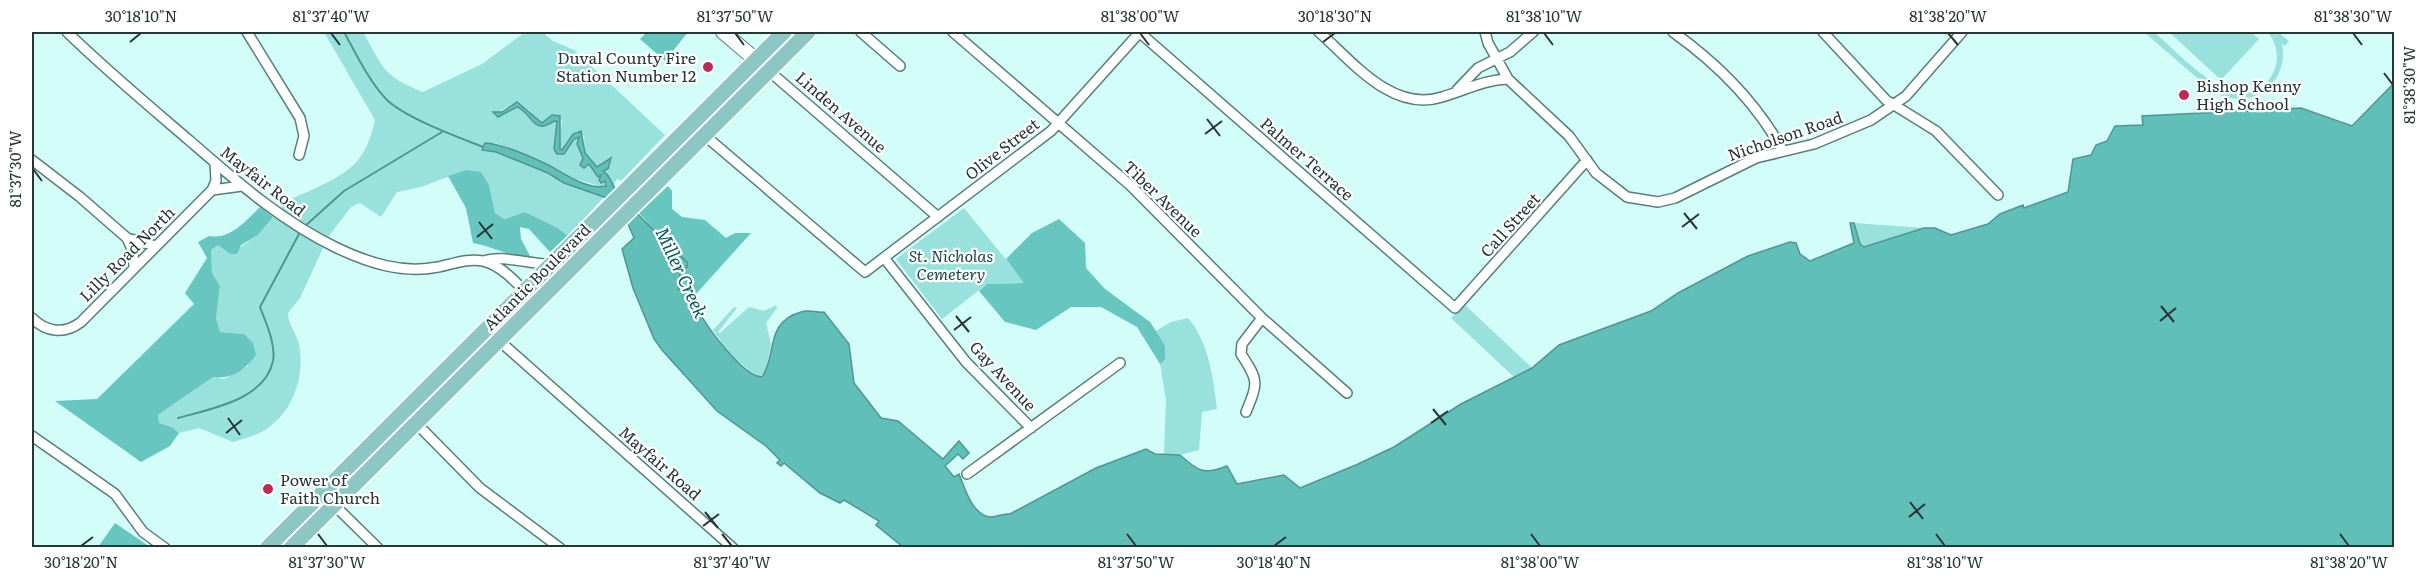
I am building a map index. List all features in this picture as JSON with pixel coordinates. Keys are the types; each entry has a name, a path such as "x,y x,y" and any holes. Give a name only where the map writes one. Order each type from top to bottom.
{"main road":[{"name":"Atlantic Boulevard","path":"267,548 784,32"},
{"name":"Atlantic Boulevard","path":"291,548 808,32"}],"street":[{"name":"Mayfair Road","path":"67,32 102,66 242,186 308,233 376,264 396,269 423,269 459,261 484,261 494,257 517,262 552,264"},
{"path":"247,32 300,118 304,136 299,155"},
{"name":"Linden Avenue","path":"723,32 938,217"},
{"path":"861,32 900,66"},
{"name":"Tiber Avenue","path":"953,32 1136,191 1262,318 1347,393"},
{"name":"Olive Street","path":"704,135 865,272 885,259 1059,123 1140,32"},
{"name":"Palmer Terrace","path":"1140,32 1455,309"},
{"path":"1319,32 1396,95 1426,100 1479,82 1508,79"},
{"name":"Nicholson Road","path":"1485,32 1508,79 1569,136 1605,182 1628,196 1658,202 1676,198 1756,158 1838,135 1895,105 1906,96 1962,32"},
{"path":"1455,92 1478,68 1510,52 1533,32"},
{"path":"1673,32 1718,66 1772,130 1783,151"},
{"path":"1823,32 1886,100 1936,131 1953,145 1998,195"},
{"path":"692,123 704,135"},
{"path":"32,160 73,191 126,238 133,252 134,268"},
{"name":"Call Street","path":"1455,309 1587,160"},
{"path":"212,190 216,181 215,163"},
{"path":"212,190 242,186"},
{"name":"Lilly Road North","path":"32,318 42,327 59,331 72,328 81,322 212,190"},
{"path":"126,238 156,246"},
{"name":"Gay Avenue","path":"885,259 966,362 1031,428 1120,363"},
{"path":"484,261 499,269 536,303"},
{"path":"1246,412 1257,387 1256,376 1240,354 1242,344 1262,318"},
{"name":"Mayfair Road","path":"486,329 733,548"},
{"path":"404,411 480,488 560,548"},
{"path":"967,474 1031,428"},
{"path":"32,436 115,495 143,532 165,548"},
{"path":"322,493 378,548"}],"green space":[{"path":"324,32 363,32 386,70 399,81 423,92 482,64 525,32 542,32 553,41 574,50 665,135 621,181 617,179 614,188 603,171 608,161 598,167 585,153 584,136 577,131 562,151 559,146 562,120 552,115 542,123 537,121 529,110 512,104 494,115 502,116 516,107 543,127 557,121 554,149 564,154 574,139 579,137 582,155 606,184 603,187 564,176 543,162 496,143 482,150 496,152 548,173 564,183 604,197 568,236 558,228 525,212 503,219 495,213 489,185 466,170 421,187 397,192 381,217 360,203 351,207 328,237 279,210 292,199 341,175 357,162 367,145 375,120"},
{"path":"2144,32 2154,32 2213,82 2231,91 2247,93 2262,87 2276,66 2276,50 2268,32 2278,32 2289,41 2285,46 2282,44 2283,59 2272,84 2251,97 2238,99 2224,96 2210,89"},
{"path":"2169,32 2251,32 2259,39 2221,80"},
{"name":"St. Nicholas Cemetery","path":"964,208 1025,283 987,284 942,319 896,259"},
{"path":"273,217 323,248 300,298 288,313 299,344 300,368 296,391 285,412 268,428 256,434 233,442 199,428 179,433 172,427 159,423 158,415 213,377 224,379 248,366 244,334 220,332 216,318 220,286 212,273 211,250 218,245 230,254 258,235"},
{"path":"1854,223 1924,228 1864,247 1860,244"},
{"path":"1464,304 1532,368 1514,377 1451,318"},
{"path":"776,305 777,308 766,323 771,344 765,374 758,377 731,356 713,330 734,307 737,308 718,332 720,333 749,307 764,311"},
{"path":"1188,318 1201,337 1205,349 1212,373 1217,409 1202,412 1199,450 1180,455 1164,455 1166,400 1160,364 1165,360 1165,345 1156,331 1171,322"}],"shaded area":[{"path":"647,32 688,32 665,61 640,39"},
{"path":"466,170 481,172 489,185 495,213 504,219 525,212 558,228 568,236 550,252 529,229 520,227 521,239 530,256 516,255 473,243 466,208 448,176"},
{"path":"668,186 672,191 672,209 682,217 705,220 726,238 735,233 751,233 696,294 677,289 680,274 687,267 639,213"},
{"path":"260,207 273,217 258,235 241,245 237,254 230,254 218,245 211,250 212,273 220,286 216,318 220,332 244,334 253,343 256,355 237,373 220,378 213,377 158,415 159,423 172,427 179,433 170,446 141,462 55,401 97,399 194,304 185,293 207,258 198,242 209,236 231,232"},
{"path":"1059,219 1085,243 1086,268 1105,289 1150,322 1165,345 1165,360 1160,364 1137,327 1101,307 1071,307 1036,330 1005,322 979,291 987,284 1024,283 1006,259 1032,233"},
{"path":"115,523 150,547 98,547"}],"water":[{"path":"2394,83 2394,547 903,547 876,525 879,521 844,500 840,503 820,493 784,463 781,466 777,463 780,460 766,446 717,411 662,350 654,339 633,288 622,249 634,238 618,209 604,197 564,183 548,173 496,152 482,150 485,143 499,145 536,159 581,182 598,187 606,186 605,181 601,183 599,180 601,175 598,177 589,164 584,168 580,165 583,158 577,144 579,137 574,139 564,154 557,154 554,149 557,121 537,125 517,107 498,117 493,112 502,112 517,102 542,123 552,115 560,116 560,149 562,150 573,134 581,131 585,153 597,167 611,158 608,169 603,171 608,175 616,190 687,262 687,267 680,274 678,289 696,294 696,306 735,360 754,375 762,377 776,332 781,324 789,317 804,311 824,312 849,344 854,383 881,418 898,421 943,459 959,441 969,453 963,459 958,454 945,466 954,477 959,474 974,506 978,511 990,517 1010,514 1096,468 1146,449 1155,454 1180,455 1201,470 1212,471 1227,466 1237,484 1284,475 1300,488 1394,447 1461,404 1532,368 1559,345 1651,311 1678,293 1748,256 1790,242 1796,243 1800,254 1810,261 1854,243 1850,223 1854,223 1860,244 1864,247 1924,228 1935,228 1951,235 1988,224 2000,214 2068,192 2073,159 2091,155 2096,145 2107,141 2115,126 2143,125 2142,116 2301,108 2352,126"}],"waterway":[{"name":"Miller Creek","path":"344,32 368,76 386,99 418,120 483,147"},
{"path":"304,227 344,191 442,132"},
{"path":"178,418 234,401 248,394 268,374 274,354 270,334 260,307 299,234"}],"place":[{"name":"Duval County Fire Station Number 12","path":"708,67"},
{"name":"Bishop Kenny High School","path":"2184,95"},
{"name":"Power of Faith Church","path":"268,489"}]}
